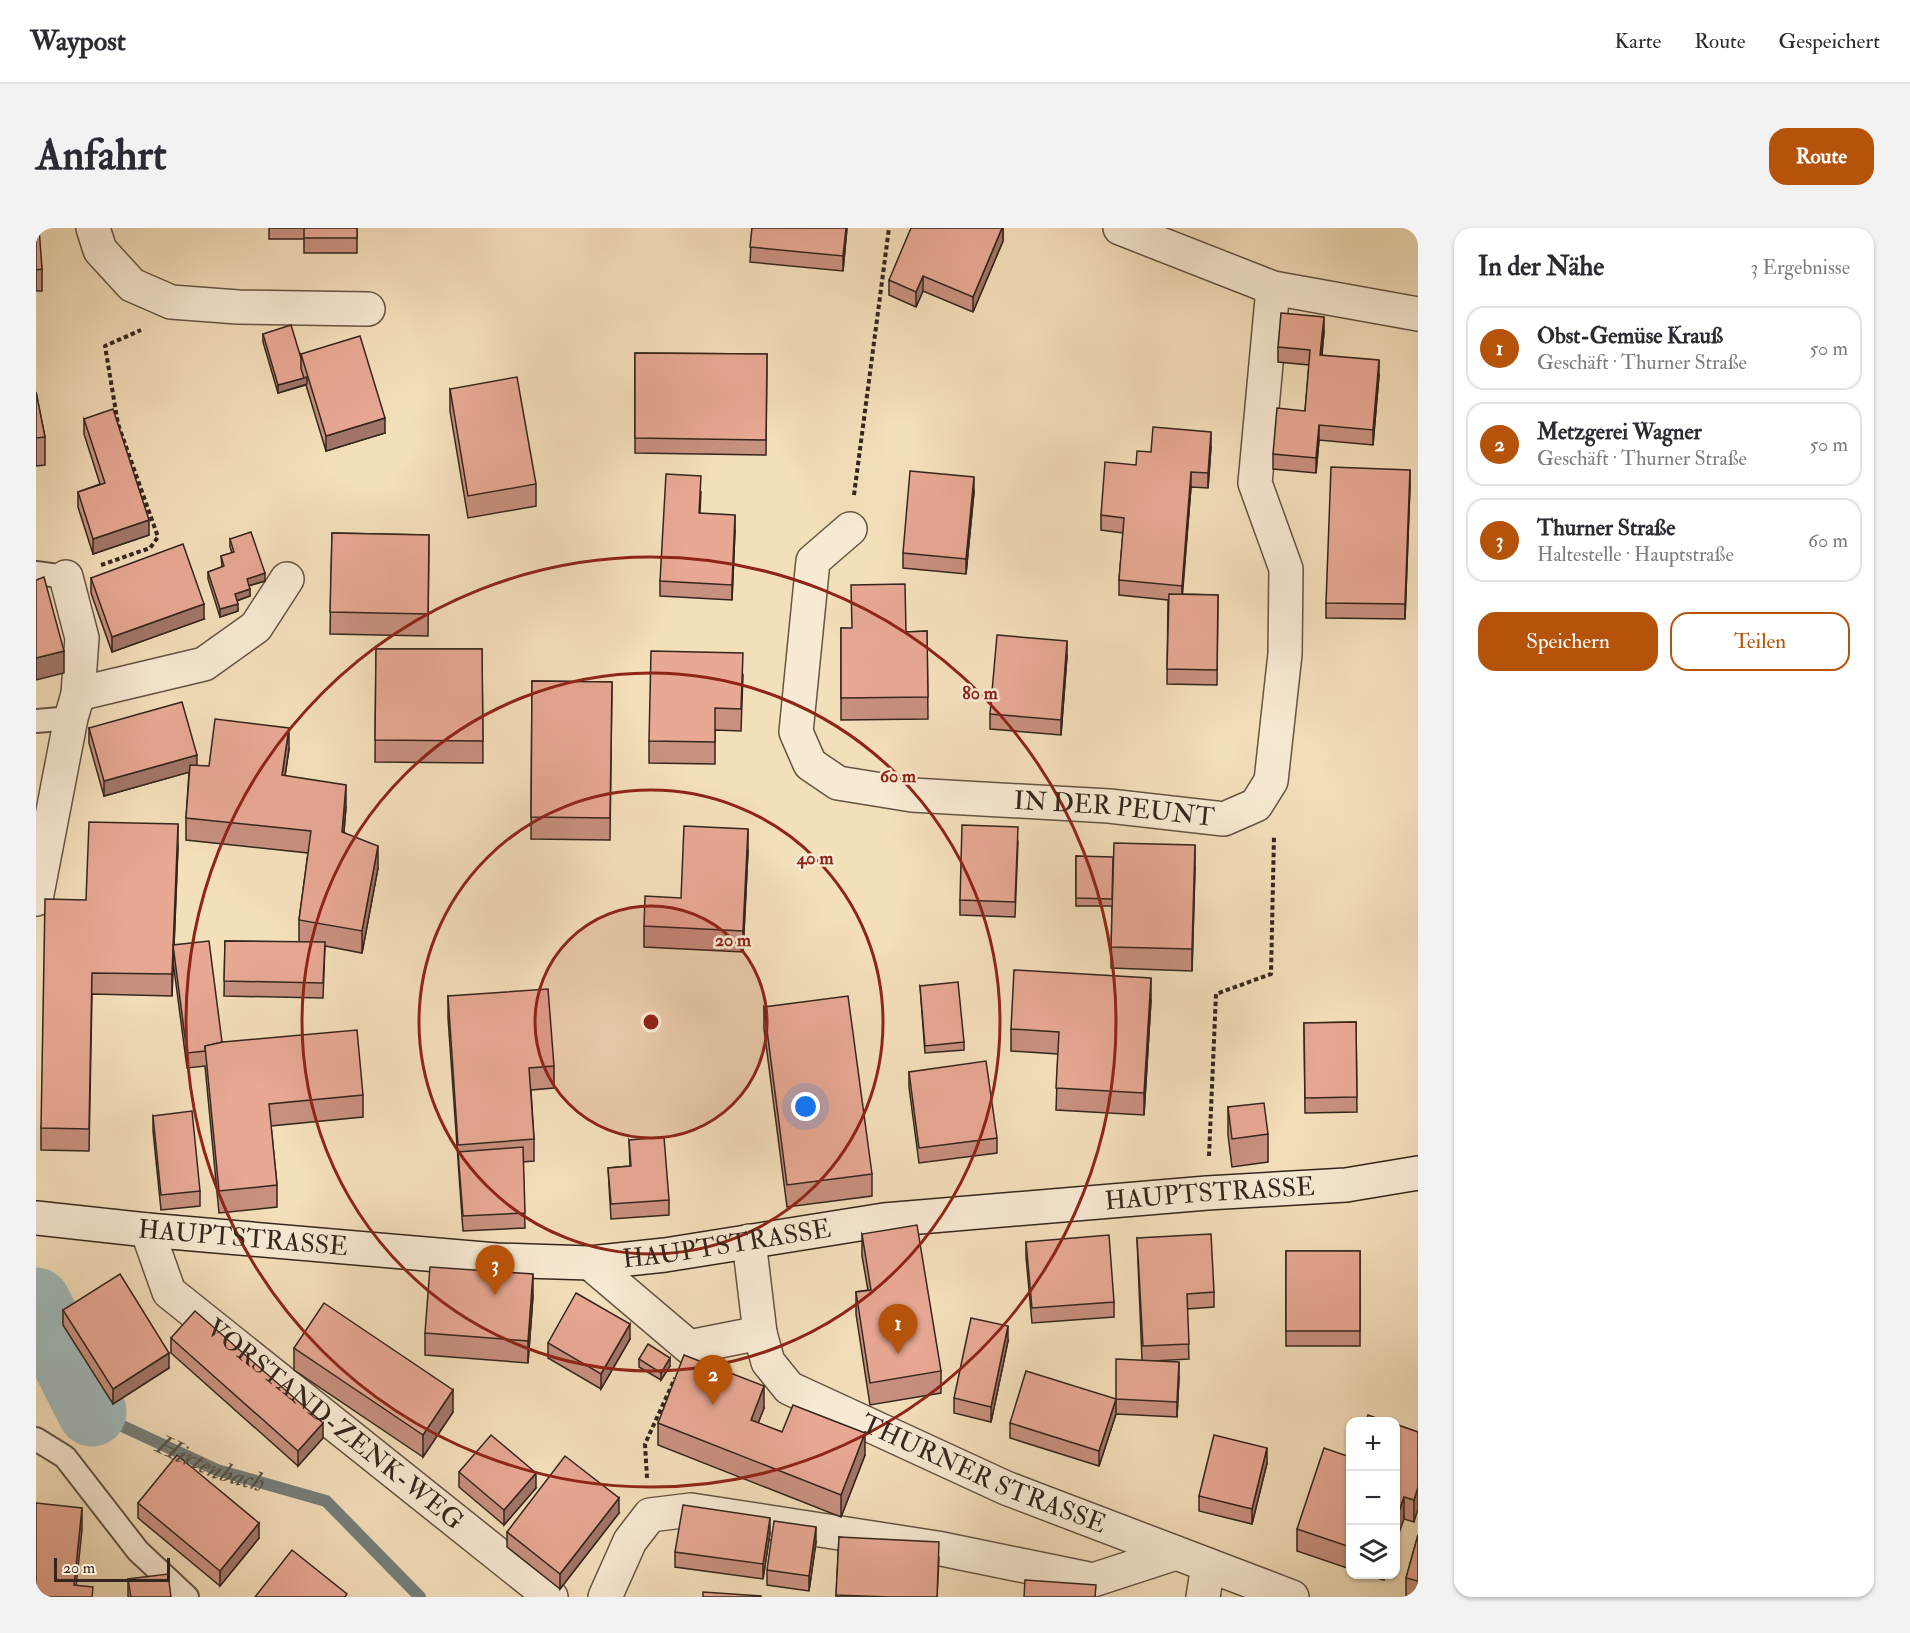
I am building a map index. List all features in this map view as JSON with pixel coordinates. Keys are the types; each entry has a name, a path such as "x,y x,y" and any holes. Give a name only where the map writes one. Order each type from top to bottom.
{"street":[{"path":"93,228 100,250 132,285 171,302 238,307 368,309"},
{"path":"1119,228 1273,288 1418,314"},
{"name":"IN DER PEUNT","path":"850,529 813,561 796,732 810,764 838,783 912,795 1109,806 1224,819 1256,805 1271,781 1285,654 1286,569 1255,483 1273,288"},
{"path":"36,899 44,807 75,706 82,638 51,575"},
{"path":"75,706 204,664 256,627 287,579"},
{"name":"HAUPTSTRASSE","path":"36,1218 147,1230 496,1260 590,1263 665,1255 884,1220 1207,1193 1346,1185 1418,1173"},
{"name":"VORSTAND-ZENK-WEG","path":"147,1230 169,1292 551,1597"},
{"name":"THURNER STRASSE","path":"749,1241 760,1333 768,1362 789,1388 1006,1488 1292,1597"},
{"path":"590,1263 689,1347 760,1333"},
{"path":"605,1597 630,1541 650,1515 691,1510 937,1548 1093,1580 1176,1552"},
{"path":"1203,1597 1208,1565"}],"lane":[{"path":"36,721 75,706"},
{"path":"36,1439 65,1457 138,1551 187,1597"}],"path":[{"path":"850,529 889,228"},
{"path":"51,575 150,549 158,537 118,424 105,346 157,323 171,302"},
{"path":"1207,1193 1216,994 1271,974 1274,835"},
{"path":"650,1515 645,1444 689,1347"}],"building":[{"path":"36,228 39,228 42,269 36,270"},
{"path":"304,228 357,228 357,238 304,238"},
{"path":"752,228 846,228 843,256 750,247"},
{"path":"911,228 1002,228 973,297 923,276 916,292 889,280"},
{"path":"1281,313 1324,317 1320,355 1379,360 1373,430 1319,425 1316,458 1273,454 1277,408 1305,411 1310,350 1278,347"},
{"path":"291,325 301,358 304,378 278,385 263,334"},
{"path":"360,336 385,418 326,436 301,354"},
{"path":"635,353 767,354 766,440 635,438"},
{"path":"517,377 536,484 468,496 450,389"},
{"path":"36,392 45,437 36,438"},
{"path":"113,409 149,520 93,539 78,492 105,483 84,419"},
{"path":"1153,427 1211,432 1208,473 1191,472 1182,586 1119,580 1124,518 1101,515 1105,462 1136,465 1137,451 1151,452"},
{"path":"1331,467 1410,470 1405,604 1326,603"},
{"path":"910,471 974,477 966,559 903,553"},
{"path":"666,474 701,476 699,513 735,515 732,585 660,581"},
{"path":"251,532 265,573 247,579 250,589 235,594 238,604 220,609 208,572 224,566 221,556 234,552 230,539"},
{"path":"332,533 429,535 428,614 330,612"},
{"path":"183,544 204,604 112,637 91,578"},
{"path":"44,577 64,651 36,658 36,580"},
{"path":"905,584 906,632 927,631 928,697 841,698 841,628 852,628 851,585"},
{"path":"1169,594 1218,595 1217,670 1167,669"},
{"path":"997,635 1067,641 1061,720 990,714"},
{"path":"376,649 482,649 483,741 375,740"},
{"path":"651,651 743,653 741,709 715,708 715,742 649,741"},
{"path":"532,681 612,682 610,818 531,817"},
{"path":"182,702 197,755 104,781 89,728"},
{"path":"215,719 289,728 282,775 346,785 342,832 378,846 362,931 299,920 311,831 186,818 190,765 209,766"},
{"path":"89,822 178,824 172,974 92,973 89,1129 41,1128 45,899 86,900"},
{"path":"962,825 1018,827 1015,902 960,900"},
{"path":"684,826 748,829 743,931 644,926 645,896 681,898"},
{"path":"1114,843 1195,845 1192,949 1111,947"},
{"path":"1076,856 1113,857 1112,899 1076,898"},
{"path":"209,941 222,1042 205,1046 205,1051 187,1053 173,945"},
{"path":"225,941 325,942 323,983 224,981"},
{"path":"1014,970 1151,978 1144,1093 1056,1088 1059,1032 1011,1029"},
{"path":"958,982 964,1042 925,1046 920,986"},
{"path":"548,989 554,1066 529,1068 534,1139 458,1145 448,996"},
{"path":"848,996 872,1174 787,1185 764,1007"},
{"path":"1356,1022 1357,1097 1305,1098 1304,1023"},
{"path":"357,1030 363,1095 269,1104 277,1185 219,1191 205,1046 223,1042"},
{"path":"986,1061 997,1138 919,1148 909,1072"},
{"path":"1264,1103 1268,1134 1232,1139 1228,1107"},
{"path":"192,1111 200,1191 161,1195 153,1116"},
{"path":"664,1137 669,1200 611,1204 608,1168 631,1166 629,1140"},
{"path":"523,1147 525,1213 463,1216 458,1152"},
{"path":"917,1225 941,1371 870,1383 856,1292 871,1290 862,1234"},
{"path":"1211,1234 1214,1292 1187,1294 1189,1344 1143,1346 1137,1238"},
{"path":"1109,1235 1114,1302 1032,1308 1026,1242"},
{"path":"1286,1251 1360,1251 1360,1331 1286,1331"},
{"path":"430,1267 533,1274 528,1341 425,1333"},
{"path":"120,1274 169,1353 113,1389 63,1310"},
{"path":"576,1293 630,1324 601,1374 548,1343"},
{"path":"324,1303 453,1390 423,1435 294,1348"},
{"path":"195,1311 323,1423 298,1451 171,1338"},
{"path":"971,1318 1008,1326 991,1407 954,1398"},
{"path":"648,1344 670,1358 661,1373 639,1359"},
{"path":"684,1355 764,1386 751,1420 782,1432 793,1405 865,1433 841,1495 658,1423"},
{"path":"1116,1359 1179,1362 1177,1402 1116,1399"},
{"path":"1026,1371 1116,1399 1099,1451 1010,1423"},
{"path":"1400,1426 1418,1432 1418,1487 1414,1500 1404,1497 1400,1508"},
{"path":"491,1435 536,1473 504,1510 459,1472"},
{"path":"1214,1435 1267,1448 1252,1509 1199,1496"},
{"path":"1324,1448 1346,1456 1346,1546 1297,1529"},
{"path":"177,1455 259,1523 220,1571 138,1503"},
{"path":"565,1456 619,1498 560,1574 507,1532"},
{"path":"36,1503 82,1508 74,1585 93,1587 92,1597 36,1597"},
{"path":"683,1505 770,1518 763,1564 675,1552"},
{"path":"774,1521 816,1527 809,1576 767,1570"},
{"path":"1418,1535 1418,1581 1406,1578"},
{"path":"839,1537 939,1542 937,1597 836,1595"},
{"path":"292,1550 347,1594 345,1597 255,1597"},
{"path":"168,1574 171,1597 131,1597 128,1579"},
{"path":"1025,1580 1096,1585 1095,1597 1024,1597"},
{"path":"703,1592 761,1596 761,1597 703,1597"}],"waterway":[{"name":"Hirtenbach","path":"36,1302 92,1412"},
{"name":"Hirtenbach","path":"92,1412 217,1470 326,1501 420,1597"}],"place":[{"name":"Thurner Straße","path":"495,1295"},
{"name":"Obst-Gemüse Krauß","path":"898,1354"},
{"name":"Metzgerei Wagner","path":"713,1405"}]}
